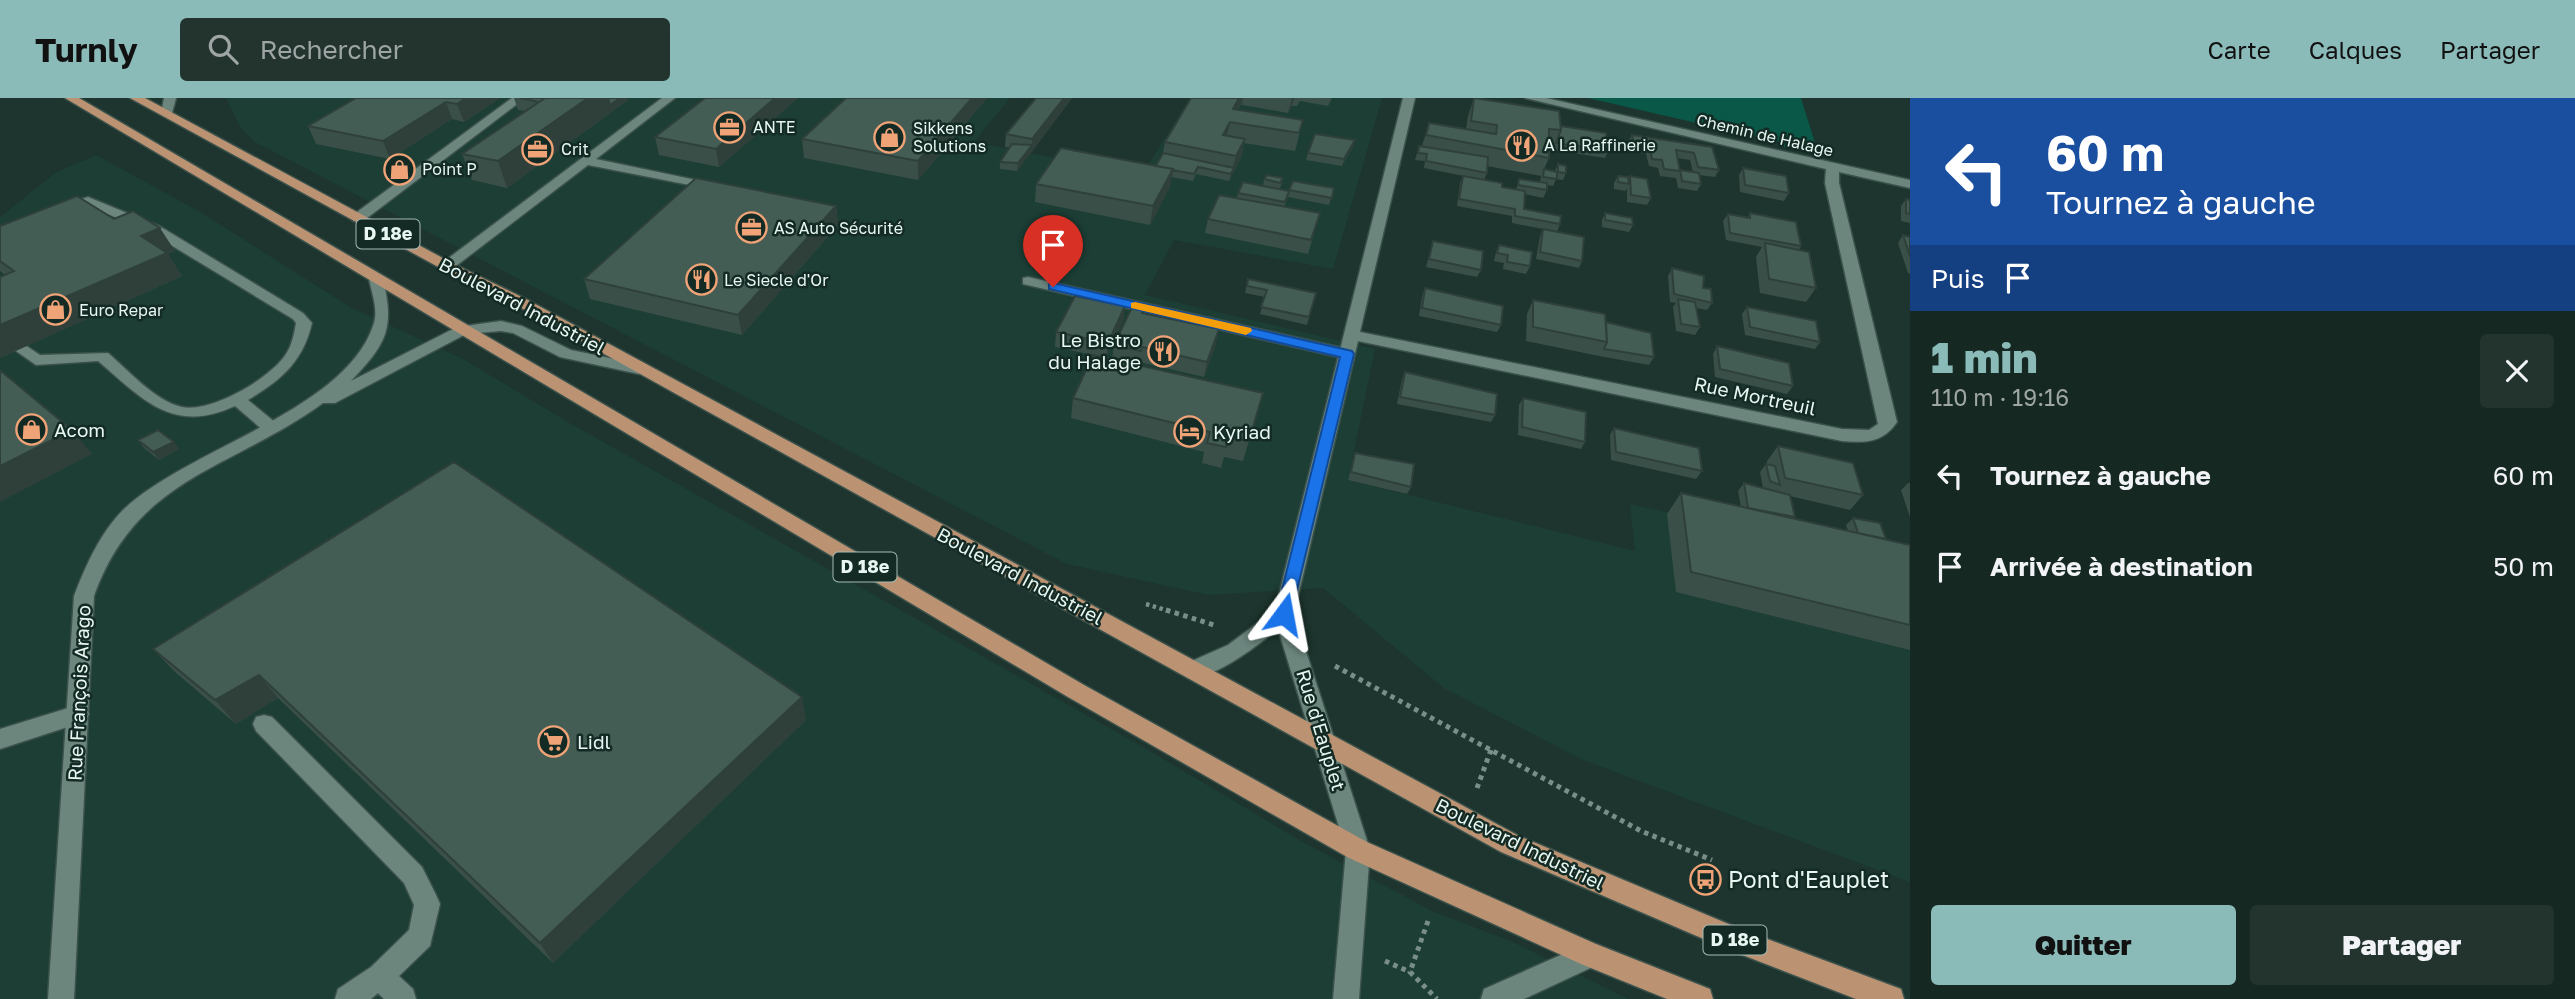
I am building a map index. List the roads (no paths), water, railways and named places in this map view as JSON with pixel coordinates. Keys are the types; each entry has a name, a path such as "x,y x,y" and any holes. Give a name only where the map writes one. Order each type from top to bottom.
{"main road":[{"name":"D 18e","path":"71,98 1088,698 1358,850 1590,955 1700,999"},
{"name":"Boulevard Industriel","path":"136,98 447,266 521,302 1510,844 1736,940 1891,999"}],"street":[{"path":"167,114 170,98"},
{"path":"358,218 519,98"},
{"path":"447,266 668,98"},
{"path":"1193,670 1235,650 1284,614 1409,98"},
{"name":"Chemin de Halage","path":"1531,98 1910,184"},
{"path":"585,161 734,192"},
{"name":"Rue Mortreuil","path":"1350,344 1842,435 1873,436 1884,430 1888,422 1832,183 1833,166"},
{"path":"22,348 36,360 102,356 170,408 184,413 205,410 237,399 271,378 291,359 300,342 304,323 298,316 156,230 101,205 88,201 44,213"},
{"name":"Rue François Arago","path":"61,999 84,596 97,560 132,513 183,475 303,410 356,366 375,344 382,324 376,279"},
{"path":"1028,281 1350,344"},
{"path":"303,410 462,330 501,327 517,329 566,354 639,369"},
{"path":"237,399 270,427"},
{"name":"Rue d'Eauplet","path":"1284,614 1328,746 1358,850 1346,999"},
{"path":"0,738 78,714"},
{"path":"264,724 413,875 427,904 421,937 380,976 348,999"},
{"path":"1494,999 1590,955"},
{"path":"380,976 403,999"}],"place":[{"name":"ANTE","path":"730,127"},
{"name":"Sikkens Solutions","path":"890,137"},
{"name":"A La Raffinerie","path":"1521,145"},
{"name":"Crit","path":"538,149"},
{"name":"Point P","path":"399,169"},
{"name":"AS Auto Sécurité","path":"751,228"},
{"name":"Le Siecle d'Or","path":"701,280"},
{"name":"Euro Repar","path":"56,310"},
{"name":"Le Bistro du Halage","path":"1164,351"},
{"name":"Acom","path":"31,430"},
{"name":"Kyriad","path":"1190,432"},
{"name":"Lidl","path":"554,742"},
{"name":"Pont d'Eauplet","path":"1705,880"}]}
